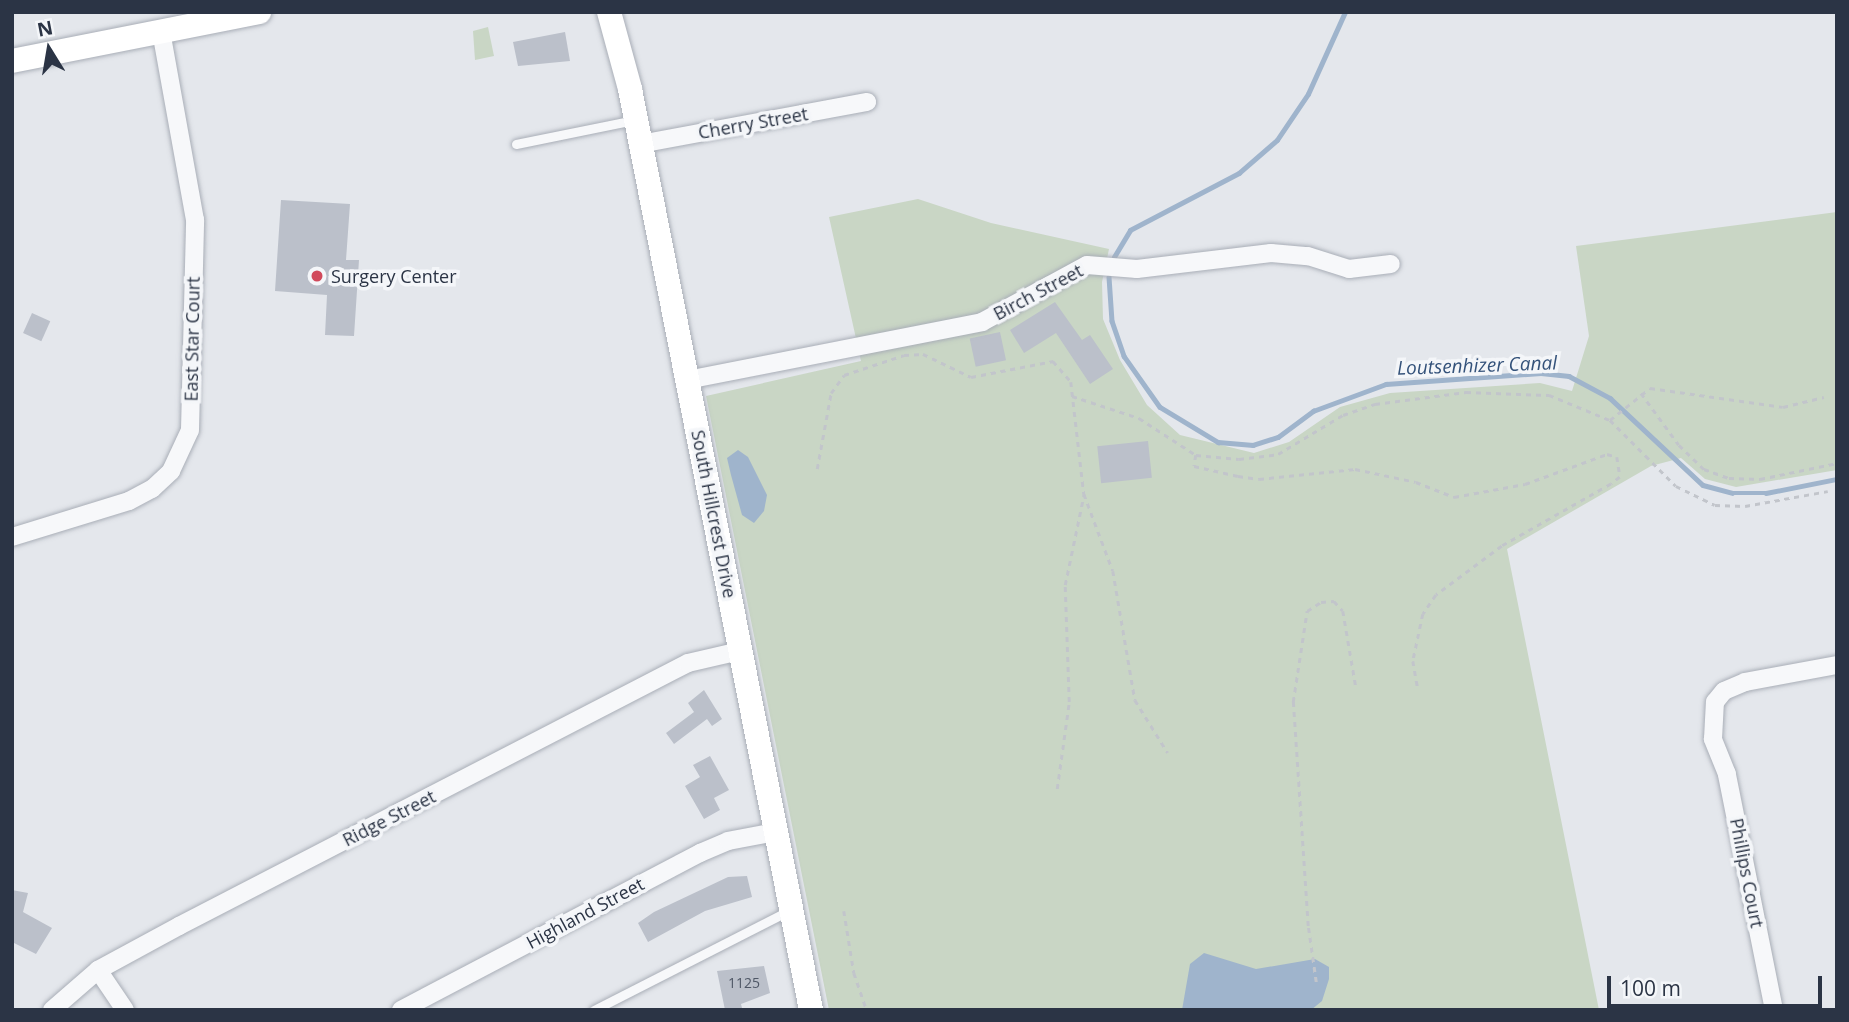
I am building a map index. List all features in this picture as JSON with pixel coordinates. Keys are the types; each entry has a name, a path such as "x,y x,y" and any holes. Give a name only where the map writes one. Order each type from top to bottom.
{"street":[{"path":"12,61 259,12"},
{"name":"South Hillcrest Drive","path":"605,15 624,65 638,132 811,1010"},
{"name":"East Star Court","path":"12,537 129,501 152,489 171,471 190,430 195,220 161,32"},
{"name":"Cherry Street","path":"638,132 867,102"},
{"name":"Birch Street","path":"688,380 982,322 1087,265 1137,269 1271,253 1308,256 1349,269 1391,264"},
{"name":"Ridge Street","path":"52,1010 98,970 688,663 740,651"},
{"name":"Phillips Court","path":"1774,1010 1727,774 1713,739 1715,702 1724,691 1745,682 1837,665"},
{"name":"Highland Street","path":"401,1010 699,853 729,841 775,832"},
{"path":"98,970 125,1010"}],"lane":[{"path":"516,144 638,132"},
{"path":"594,1010 791,909"}],"path":[{"path":"817,469 831,393 844,375 904,355 923,354 971,377 1053,361 1071,382 1084,494 1113,571 1135,700 1168,753"},
{"path":"1610,420 1641,393 1662,390 1783,407 1824,397"},
{"path":"1072,396 1139,418 1196,455 1263,457 1375,404 1466,392 1549,395 1610,420 1676,486 1715,505 1745,506 1828,491"},
{"path":"1641,393 1679,445 1704,469 1729,478 1760,479 1837,463"},
{"path":"1196,455 1194,466 1238,476 1259,479 1355,469 1416,482 1454,497 1525,484 1607,454 1617,457 1620,477 1611,484 1502,547 1436,595 1423,614 1413,662 1418,690"},
{"path":"1056,789 1069,702 1065,585 1084,494"},
{"path":"1316,982 1308,926 1293,702 1307,611 1321,602 1334,601 1343,611 1356,687"},
{"path":"844,911 854,974 867,1010"}],"green space":[{"path":"488,27 494,56 475,60 473,31"},
{"path":"918,199 991,223 1109,249 1102,282 1103,319 1120,360 1147,405 1180,435 1254,453 1289,442 1340,407 1390,393 1540,383 1572,391 1589,336 1576,246 1837,212 1837,470 1736,487 1705,479 1681,458 1651,466 1507,549 1599,1010 829,1010 706,396 861,361 829,217"}],"water":[{"path":"738,450 748,457 767,495 764,511 754,523 742,515 727,458"},
{"path":"1204,953 1256,969 1315,959 1329,967 1329,979 1322,1001 1311,1010 1182,1010 1190,964"}],"building":[{"path":"565,32 570,61 518,66 513,42"},
{"name":"Surgery Center","path":"281,200 350,204 346,260 359,260 354,336 325,335 327,295 275,291"},
{"path":"1055,302 1082,340 1090,335 1113,369 1090,384 1056,333 1024,353 1010,330"},
{"path":"32,313 50,321 41,341 23,333"},
{"path":"1000,332 1006,360 976,367 970,338"},
{"path":"1148,441 1152,478 1101,483 1097,446"},
{"path":"704,690 722,719 712,726 707,719 674,744 666,733 694,712 688,703"},
{"path":"710,756 729,790 714,798 720,810 704,819 685,786 700,777 693,765"},
{"path":"747,876 752,897 705,911 648,942 638,923 654,912 728,877"},
{"path":"12,890 28,893 23,912 52,928 36,954 12,942"},
{"path":"764,966 770,993 741,1004 742,1008 725,1010 717,971"}],"waterway":[{"name":"Loutsenhizer Canal","path":"1114,257 1130,230 1239,173 1277,140 1308,94 1345,12"},
{"name":"Loutsenhizer Canal","path":"1109,277 1112,321 1124,356 1160,407 1218,442 1253,445 1278,437 1313,411 1386,384 1541,373 1569,376 1610,398 1703,485 1732,493 1766,493 1837,479"}],"place":[{"name":"Surgery Center","path":"317,276"}]}
